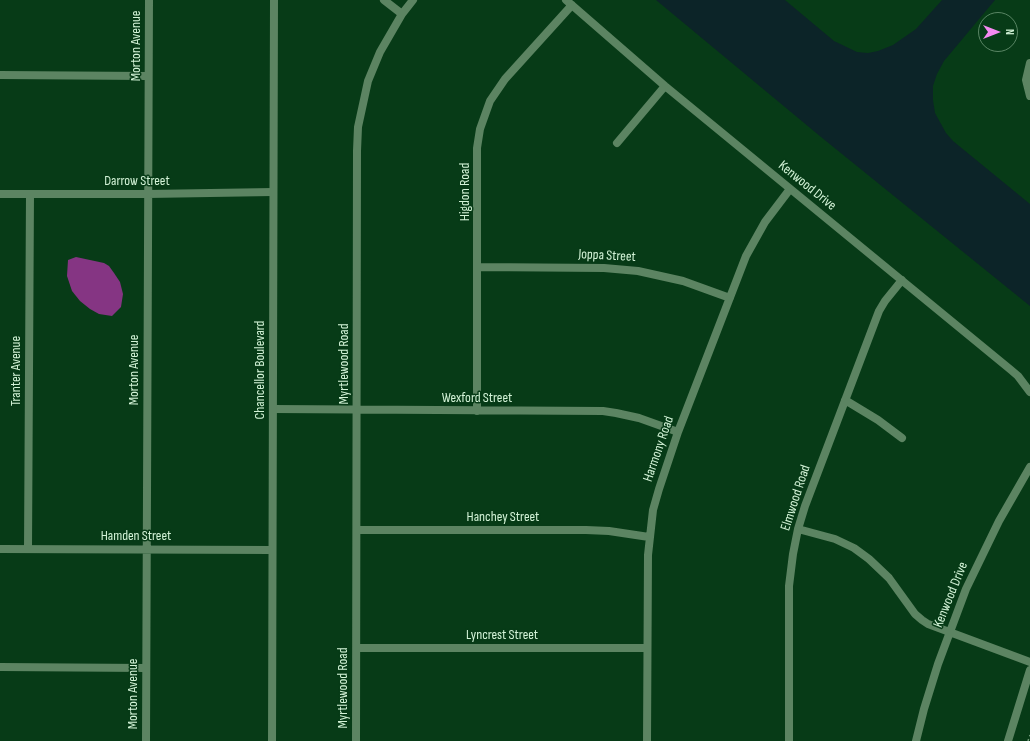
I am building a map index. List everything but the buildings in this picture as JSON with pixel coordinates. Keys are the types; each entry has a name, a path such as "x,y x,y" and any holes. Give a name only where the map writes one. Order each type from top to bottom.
{"street":[{"name":"Morton Avenue","path":"146,741 149,0"},
{"name":"Chancellor Boulevard","path":"272,741 274,0"},
{"path":"384,0 402,14"},
{"name":"Myrtlewood Road","path":"356,741 358,127 364,96 373,67 386,38 413,0"},
{"name":"Kenwood Drive","path":"569,3 664,86 1011,370 1018,376 1030,392"},
{"name":"Higdon Road","path":"477,411 477,148 480,129 485,111 494,93 569,3"},
{"path":"1030,63 1026,80 1030,96"},
{"path":"0,75 148,76"},
{"path":"617,143 664,86"},
{"name":"Harmony Road","path":"646,741 647,571 649,537 659,489 678,432 746,256 764,222 790,189"},
{"name":"Darrow Street","path":"0,194 273,192"},
{"name":"Tranter Avenue","path":"28,549 30,194"},
{"name":"Joppa Street","path":"478,267 604,268 638,270 684,281 730,298"},
{"name":"Elmwood Road","path":"789,741 790,586 793,554 798,528 805,506 882,305 902,280"},
{"path":"845,400 878,420 902,438"},
{"name":"Wexford Street","path":"273,409 591,411 616,413 638,418 678,432"},
{"name":"Kenwood Drive","path":"916,741 935,672 966,589 982,553 1030,467"},
{"path":"798,528 835,539 862,553 882,571 918,617 928,624 1030,662"},
{"name":"Hanchey Street","path":"357,530 586,530 609,531 649,537"},
{"name":"Hamden Street","path":"0,549 272,550"},
{"name":"Lyncrest Street","path":"356,648 647,648"},
{"path":"0,667 146,668"},
{"path":"1008,741 1030,670"}],"path":[{"path":"1028,741 1030,735"}],"shaded area":[{"path":"76,257 104,263 109,266 120,282 123,294 121,307 112,316 99,314 90,309 80,301 72,291 67,276 68,260"}],"water":[{"path":"656,0 785,0 834,41 857,52 868,53 893,45 916,29 942,0 995,0 985,12 978,12 978,20 944,61 933,86 933,100 935,113 946,133 953,141 1030,204 1030,306 821,137"}]}
